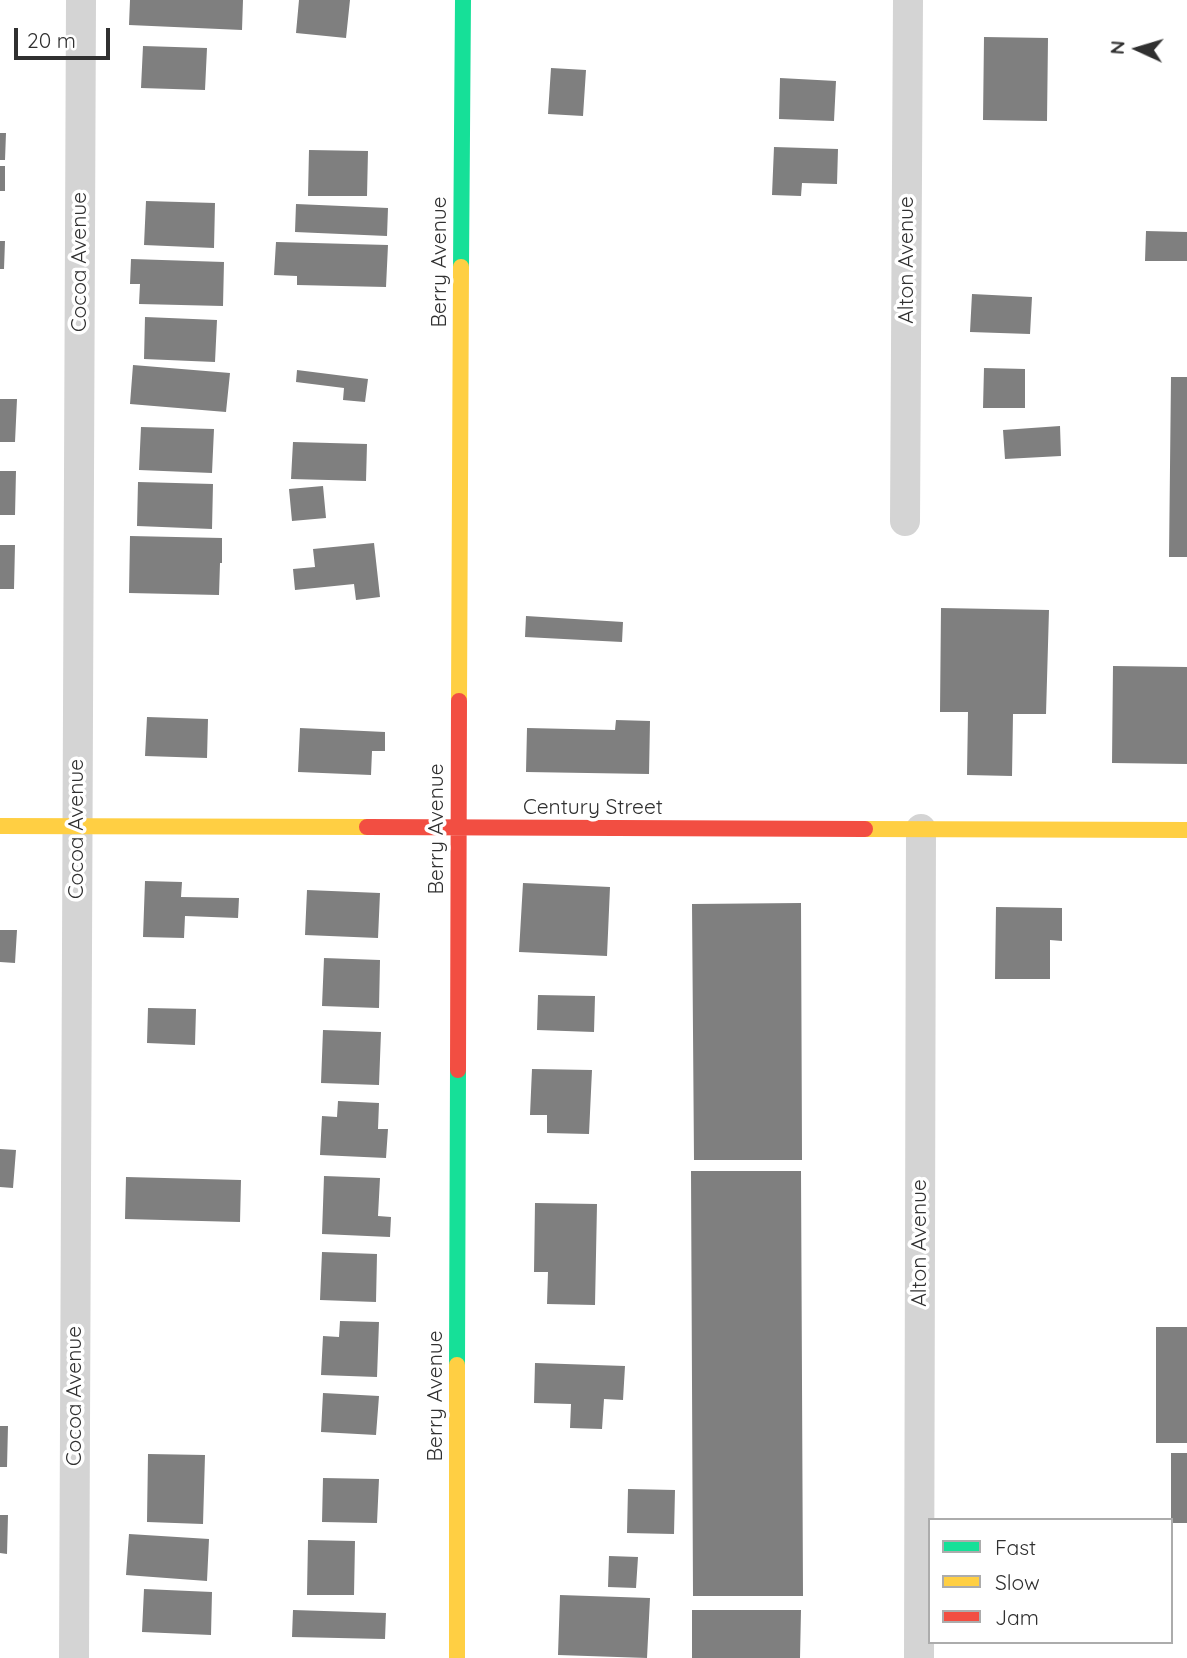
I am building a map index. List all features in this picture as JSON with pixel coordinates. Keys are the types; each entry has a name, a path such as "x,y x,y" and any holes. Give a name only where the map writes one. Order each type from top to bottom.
{"street":[{"name":"Cocoa Avenue","path":"74,1658 81,0"},
{"name":"Berry Avenue","path":"457,1658 463,0"},
{"name":"Alton Avenue","path":"905,521 908,0"},
{"name":"Century Street","path":"0,827 1187,831"},
{"name":"Alton Avenue","path":"919,1658 921,829"}],"building":[{"path":"130,0 243,0 242,30 129,25"},
{"path":"299,0 350,0 346,38 296,33"},
{"path":"984,37 1048,38 1047,121 983,120"},
{"path":"143,46 207,48 205,90 141,88"},
{"path":"551,68 586,70 583,116 548,114"},
{"path":"780,78 836,81 834,121 779,119"},
{"path":"0,133 6,133 5,160 0,160"},
{"path":"774,147 838,149 837,184 802,183 801,196 772,195"},
{"path":"309,150 368,151 367,196 308,196"},
{"path":"0,166 5,166 5,191 0,191"},
{"path":"146,201 215,203 214,248 144,245"},
{"path":"296,204 388,208 387,236 295,232"},
{"path":"1146,231 1187,232 1187,261 1145,261"},
{"path":"0,241 5,241 4,269 0,269"},
{"path":"276,242 388,245 386,287 297,285 297,276 274,275"},
{"path":"131,259 224,262 223,306 139,304 140,284 130,284"},
{"path":"972,294 1032,297 1030,334 970,332"},
{"path":"145,317 217,320 215,362 144,359"},
{"path":"133,365 230,373 226,412 130,404"},
{"path":"984,368 1025,369 1025,408 983,408"},
{"path":"297,370 368,379 365,402 343,400 344,388 296,382"},
{"path":"1171,377 1187,377 1187,557 1169,557"},
{"path":"0,399 17,399 15,442 0,442"},
{"path":"1060,426 1061,456 1005,459 1003,430"},
{"path":"141,427 214,429 212,473 139,470"},
{"path":"293,442 367,444 366,481 291,479"},
{"path":"0,471 16,471 15,515 0,515"},
{"path":"138,482 213,484 212,529 137,526"},
{"path":"323,486 326,518 292,521 289,489"},
{"path":"130,536 222,538 219,595 129,593"},
{"path":"374,543 380,597 356,600 354,584 295,590 293,569 315,567 313,549"},
{"path":"0,545 15,545 14,589 0,589"},
{"path":"941,608 1049,610 1046,714 1013,714 1012,776 967,775 968,712 940,712"},
{"path":"526,616 623,622 622,642 525,637"},
{"path":"1113,666 1187,667 1187,764 1112,763"},
{"path":"147,717 208,719 207,758 145,756"},
{"path":"616,720 650,721 649,774 526,772 527,728 615,730"},
{"path":"300,728 385,732 385,751 372,751 371,775 298,772"},
{"path":"145,881 182,882 181,897 239,898 238,918 185,916 184,938 143,937"},
{"path":"523,883 610,887 607,956 519,952"},
{"path":"307,890 380,893 378,938 305,935"},
{"path":"801,903 802,1160 694,1160 692,904"},
{"path":"996,907 1062,908 1062,941 1050,940 1050,979 995,979"},
{"path":"0,930 17,930 15,963 0,962"},
{"path":"324,958 380,960 379,1008 322,1006"},
{"path":"538,995 595,996 594,1032 537,1030"},
{"path":"148,1008 196,1009 195,1045 147,1043"},
{"path":"323,1030 381,1032 379,1085 321,1083"},
{"path":"532,1069 592,1070 589,1134 547,1133 547,1115 530,1115"},
{"path":"338,1101 379,1103 378,1129 388,1129 386,1158 320,1155 322,1116 337,1117"},
{"path":"0,1149 16,1150 13,1188 0,1187"},
{"path":"691,1171 801,1171 803,1596 693,1596"},
{"path":"324,1176 380,1178 378,1216 391,1217 390,1237 322,1234"},
{"path":"126,1177 241,1180 240,1222 125,1219"},
{"path":"535,1203 597,1204 595,1305 547,1304 548,1272 534,1272"},
{"path":"322,1252 377,1254 376,1302 320,1300"},
{"path":"340,1321 379,1322 377,1377 321,1375 323,1336 339,1337"},
{"path":"1156,1327 1187,1327 1187,1443 1156,1443"},
{"path":"535,1363 625,1366 623,1400 604,1399 602,1429 570,1428 571,1404 534,1403"},
{"path":"323,1393 379,1396 376,1435 321,1432"},
{"path":"0,1426 8,1426 7,1467 0,1467"},
{"path":"1171,1453 1187,1453 1187,1523 1173,1523"},
{"path":"148,1454 205,1455 203,1524 147,1522"},
{"path":"323,1478 379,1479 377,1523 322,1522"},
{"path":"628,1489 675,1490 674,1534 627,1533"},
{"path":"0,1515 8,1515 7,1554 0,1553"},
{"path":"129,1534 209,1539 207,1581 126,1575"},
{"path":"308,1540 355,1541 354,1595 307,1595"},
{"path":"609,1556 638,1557 636,1588 608,1587"},
{"path":"144,1589 212,1592 211,1635 142,1632"},
{"path":"560,1595 650,1598 647,1658 558,1655"},
{"path":"293,1610 386,1613 385,1639 292,1637"},
{"path":"692,1610 801,1610 800,1658 692,1658"}],"traffic: fast":[{"path":"461,267 463,0"},
{"path":"457,1365 458,1070"}],"traffic: slow":[{"path":"459,701 461,267"},
{"path":"0,826 367,827"},
{"path":"865,829 1187,830"},
{"path":"457,1365 457,1658"}],"traffic: jam":[{"path":"458,1070 459,701"},
{"path":"367,827 865,829"}]}
